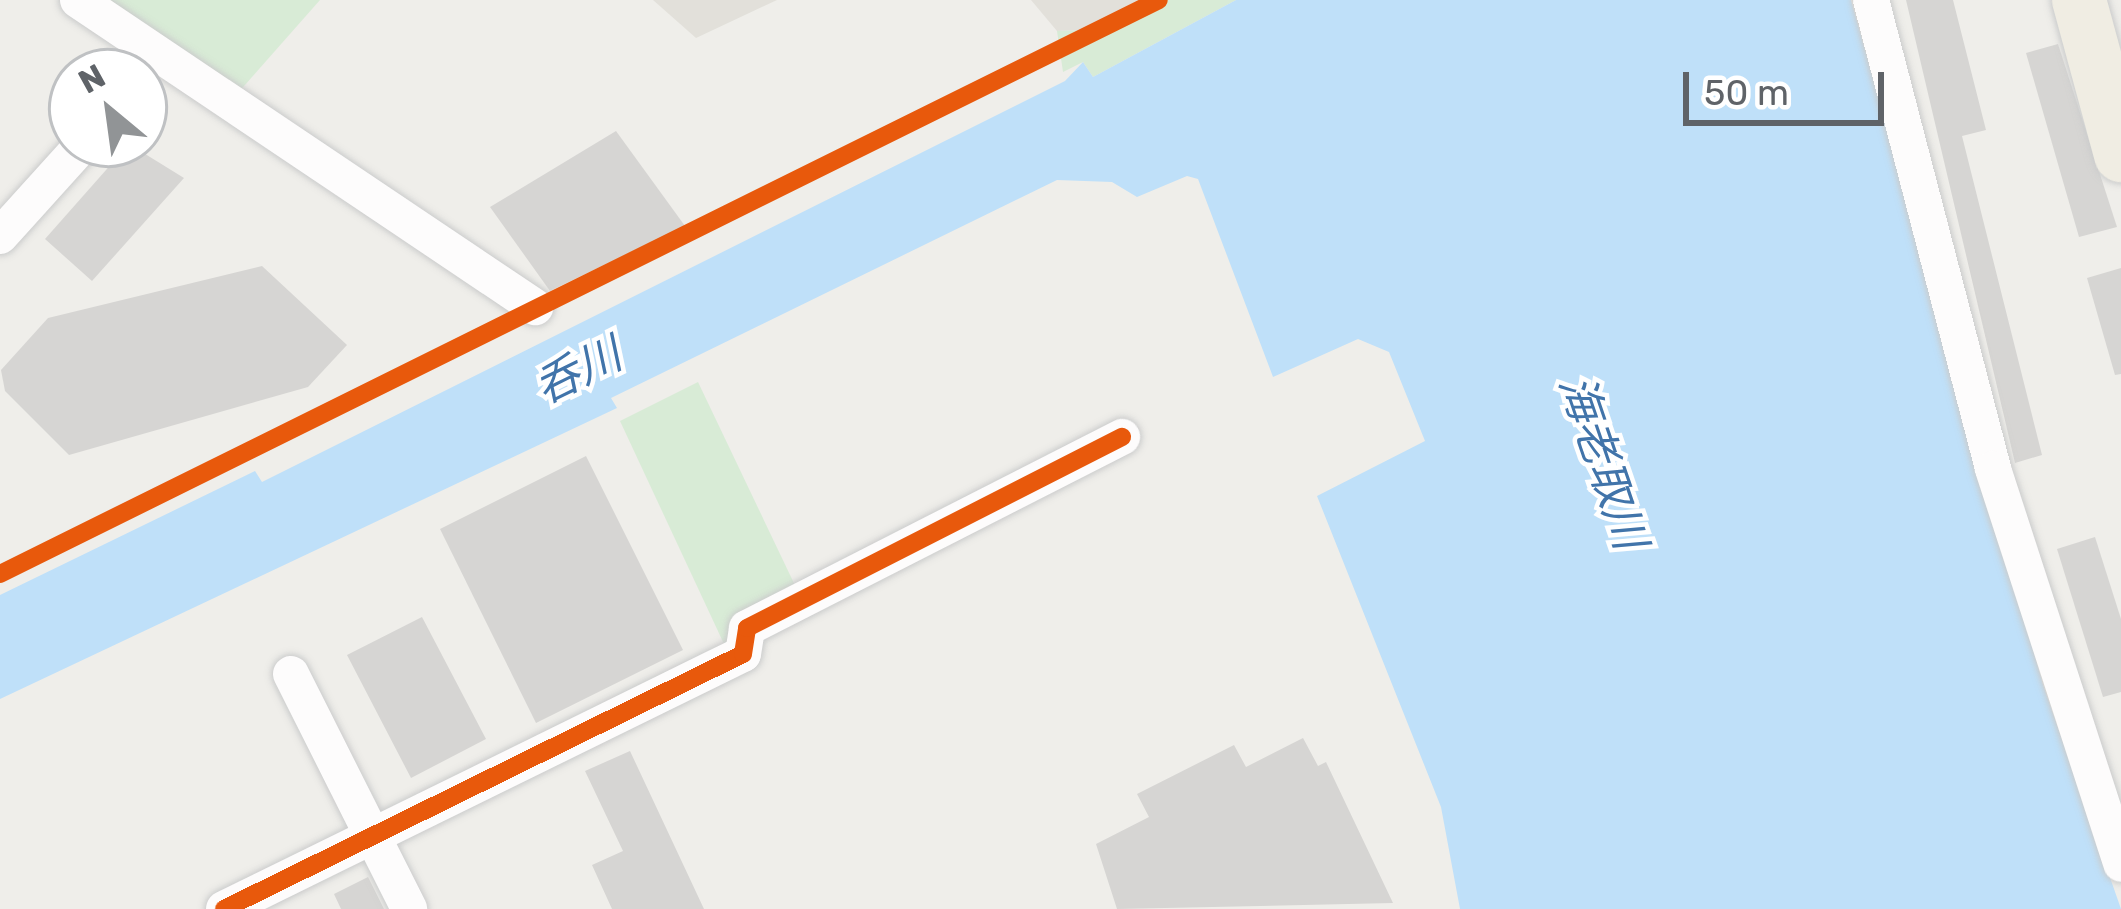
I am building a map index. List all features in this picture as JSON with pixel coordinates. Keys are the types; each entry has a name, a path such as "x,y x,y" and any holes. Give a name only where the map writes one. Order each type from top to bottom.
{"highway":[{"path":"2079,0 2121,155"}],"street":[{"path":"78,0 131,48"},
{"path":"1871,0 1993,469 2121,864"},
{"path":"168,77 535,307"},
{"path":"0,236 61,168"},
{"path":"224,909 743,654 747,628 1122,436"},
{"path":"291,674 409,909"}],"shaded area":[{"path":"653,0 777,0 696,38"},
{"path":"1031,0 1144,0 1089,30 1057,31"}],"green space":[{"path":"98,0 320,0 237,94"},
{"path":"1144,0 1236,0 1093,77 1083,62 1063,72 1057,31 1089,30"},
{"path":"698,382 802,600 731,659 620,421"}],"water":[{"path":"1236,0 1851,0 2043,685 2121,909 1460,909 1441,807 1317,496 1425,441 1389,352 1358,339 1273,377 1198,179 1187,176 1137,197 1112,182 1057,180 611,398 617,408 0,699 0,595 255,471 262,482 1065,81 1083,62 1093,77"}],"building":[{"path":"1906,0 1953,0 1986,130 1962,136 2042,455 2015,463"},
{"path":"2058,44 2117,227 2079,237 2026,53"},
{"path":"616,131 685,226 550,291 490,207"},
{"path":"108,168 168,168 184,178 92,281 45,239"},
{"path":"262,266 347,345 308,387 69,455 5,391 1,370 48,318"},
{"path":"2121,268 2121,374 2115,375 2087,278"},
{"path":"586,456 683,650 536,723 440,529"},
{"path":"2095,537 2121,619 2121,692 2103,697 2057,549"},
{"path":"422,617 486,739 411,778 347,655"},
{"path":"1303,738 1318,766 1326,762 1393,903 1117,909 1096,844 1149,817 1137,794 1234,745 1246,767"},
{"path":"630,751 704,909 612,909 592,865 623,851 585,771"},
{"path":"368,877 384,909 341,909 334,894"}],"cycle path":[{"path":"0,574 1159,0"},
{"path":"224,909 743,654 747,628 1122,437"}],"water label":[{"name":"呑川","path":"578,371"},
{"name":"海老取川","path":"1603,462"}]}
